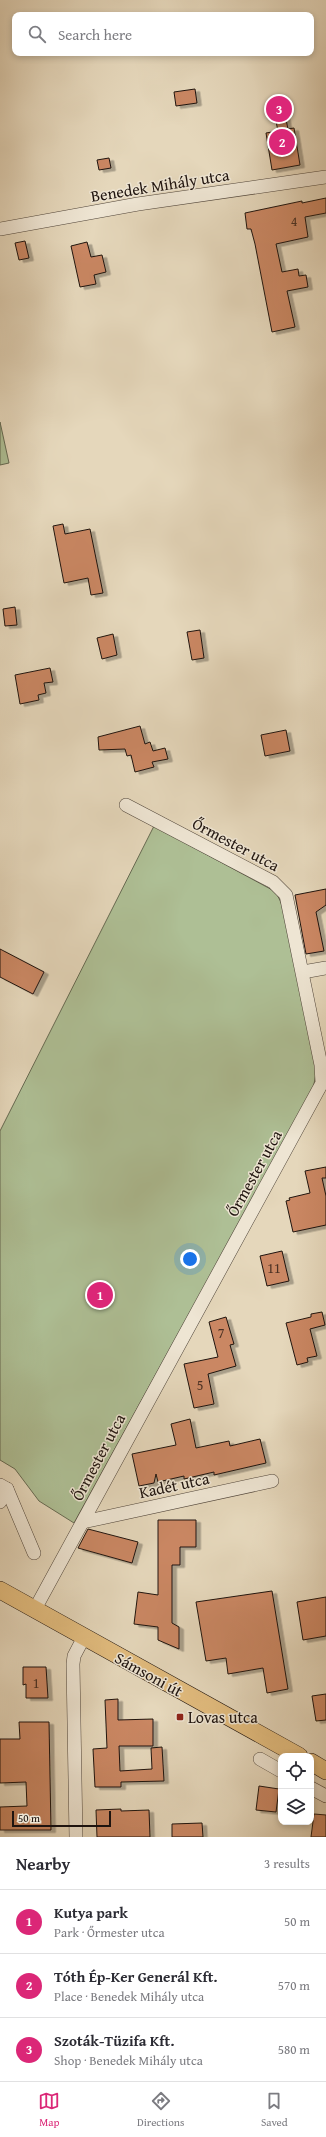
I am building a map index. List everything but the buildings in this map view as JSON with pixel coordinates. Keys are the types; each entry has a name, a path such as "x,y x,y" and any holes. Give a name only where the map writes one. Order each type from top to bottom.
{"main road":[{"name":"Sámsoni út","path":"0,1590 294,1753"},
{"path":"314,1764 326,1771"}],"street":[{"name":"Benedek Mihály utca","path":"0,229 138,204 326,177"},
{"name":"Őrmester utca","path":"35,1609 83,1522 100,1487 320,1100 322,1083 322,1074 288,900 278,886 126,805"},
{"path":"303,972 326,968"},
{"name":"Kadét utca","path":"83,1522 272,1481"},
{"path":"0,1502 4,1487"},
{"path":"4,1487 34,1553"},
{"path":"76,1837 72,1664 74,1656 84,1637"},
{"path":"260,1759 278,1769"},
{"path":"313,1789 326,1796"}],"green space":[{"path":"0,422 9,463 0,465"},
{"path":"154,826 276,892 282,905 317,1068 313,1089 74,1523 39,1501 15,1469 0,1460 0,1131"}],"place":[{"name":"Szoták-Tüzifa Kft.","path":"279,109"},
{"name":"Tóth Ép-Ker Generál Kft.","path":"282,142"},
{"name":"Kutya park","path":"100,1295"},
{"name":"Lovas utca","path":"180,1717"}]}
